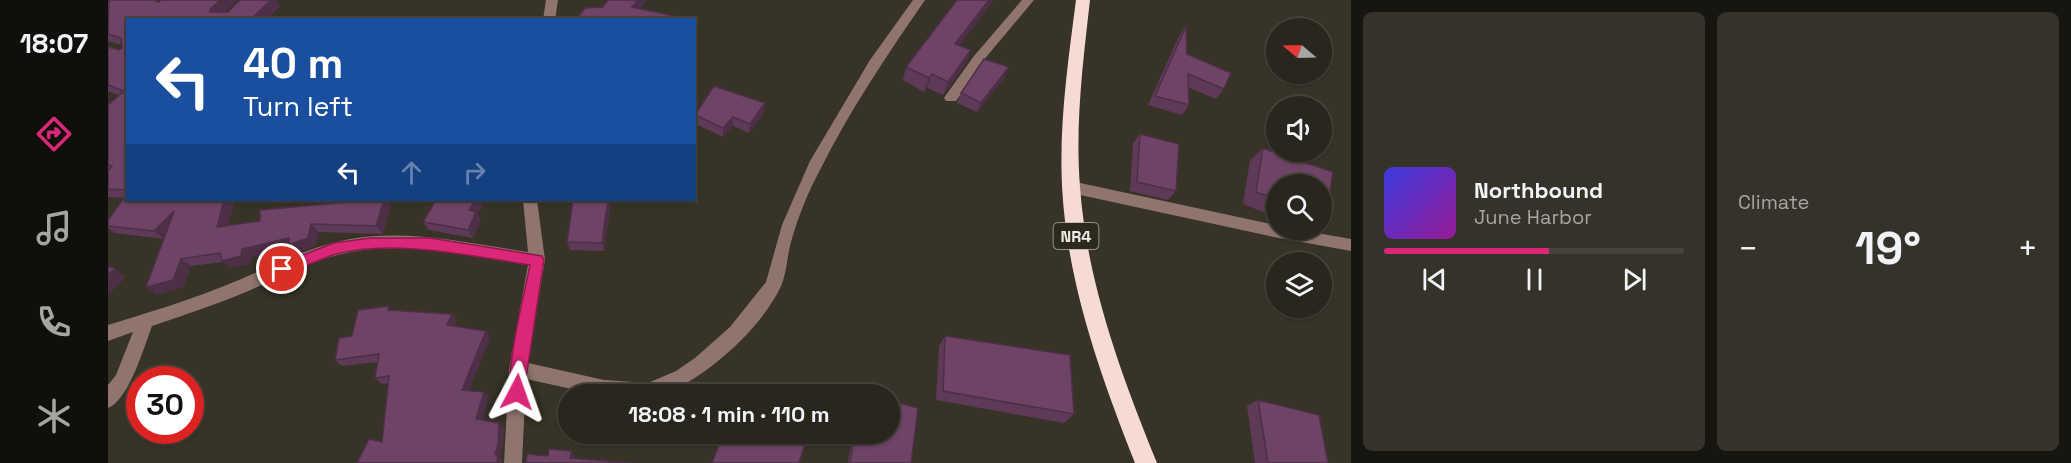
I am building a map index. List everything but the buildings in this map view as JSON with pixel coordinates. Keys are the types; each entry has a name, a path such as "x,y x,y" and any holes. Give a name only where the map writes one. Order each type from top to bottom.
{"highway":[{"name":"NR4","path":"1083,0 1070,124 1071,187 1076,235 1087,289 1121,403 1146,463"}],"street":[{"path":"549,18 552,0"},
{"path":"518,369 618,389 645,392 668,386 696,367 746,322 774,283 784,239 808,178 889,41 919,0"},
{"path":"951,98 978,59 1028,0"},
{"path":"1071,187 1274,231 1351,245"},
{"path":"513,463 518,369 537,260 530,201"},
{"path":"108,333 239,288 303,259 334,249 370,244 430,244 537,260"},
{"path":"108,400 122,380 146,321"}],"route":[{"path":"282,269 334,249 396,243 430,244 537,260 518,369 517,392"}]}
